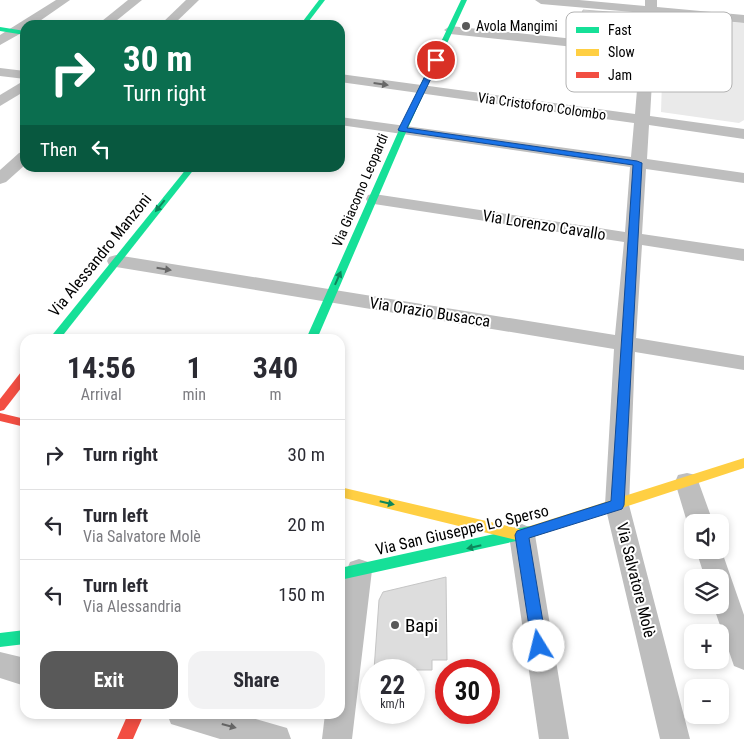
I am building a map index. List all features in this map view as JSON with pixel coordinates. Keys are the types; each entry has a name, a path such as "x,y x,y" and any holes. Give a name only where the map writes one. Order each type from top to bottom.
{"street":[{"path":"36,20 64,0"},
{"path":"110,20 136,0"},
{"path":"171,20 193,0"},
{"path":"307,20 322,0"},
{"name":"Via Giacomo Leopardi","path":"313,334 374,199 402,130 464,0"},
{"path":"541,0 650,5 697,12"},
{"path":"0,29 20,32"},
{"path":"450,30 566,42"},
{"path":"0,41 20,32"},
{"path":"0,72 20,75"},
{"name":"Via Cristoforo Colombo","path":"345,79 744,134"},
{"path":"0,102 20,88"},
{"name":"Via Salvatore Molè","path":"643,92 625,344 617,505 675,739"},
{"path":"345,122 744,178"},
{"path":"0,179 20,161"},
{"name":"Via Alessandro Manzoni","path":"58,334 188,172"},
{"name":"Via Lorenzo Cavallo","path":"374,199 744,255"},
{"name":"Via Orazio Busacca","path":"116,261 744,363"},
{"path":"0,406 20,381"},
{"path":"0,417 20,422"},
{"name":"Via San Giuseppe Lo Sperso","path":"350,572 522,535 744,463"},
{"path":"687,482 697,514"},
{"path":"345,493 522,535 554,739"},
{"path":"345,636 350,572"},
{"path":"729,611 744,657"},
{"path":"0,640 20,637"},
{"path":"0,665 20,671"},
{"path":"125,739 134,719"},
{"path":"201,719 276,739"},
{"path":"337,739 339,719"}],"shaded area":[{"path":"732,22 744,23 744,120 739,123 661,112 662,92 732,92"}],"building":[{"path":"583,10 609,12 583,12"},
{"path":"446,577 447,659 432,660 432,670 425,670 425,659 375,659 379,600 383,592"}],"traffic: fast":[{"path":"307,20 322,0"},
{"path":"313,334 403,130 464,0"},
{"path":"0,29 20,32"},
{"path":"58,334 188,172"},
{"path":"345,573 530,532"},
{"path":"0,640 20,638"}],"traffic: slow":[{"path":"530,532 744,463"},
{"path":"345,493 516,534"}],"traffic: jam":[{"path":"0,407 20,381"},
{"path":"0,417 20,422"},
{"path":"125,739 134,719"}],"place":[{"name":"Avola Mangimi","path":"466,26"},
{"name":"Bapi","path":"395,625"}],"route":[{"path":"436,60 402,130 637,163 617,505 522,535 539,646"}]}
